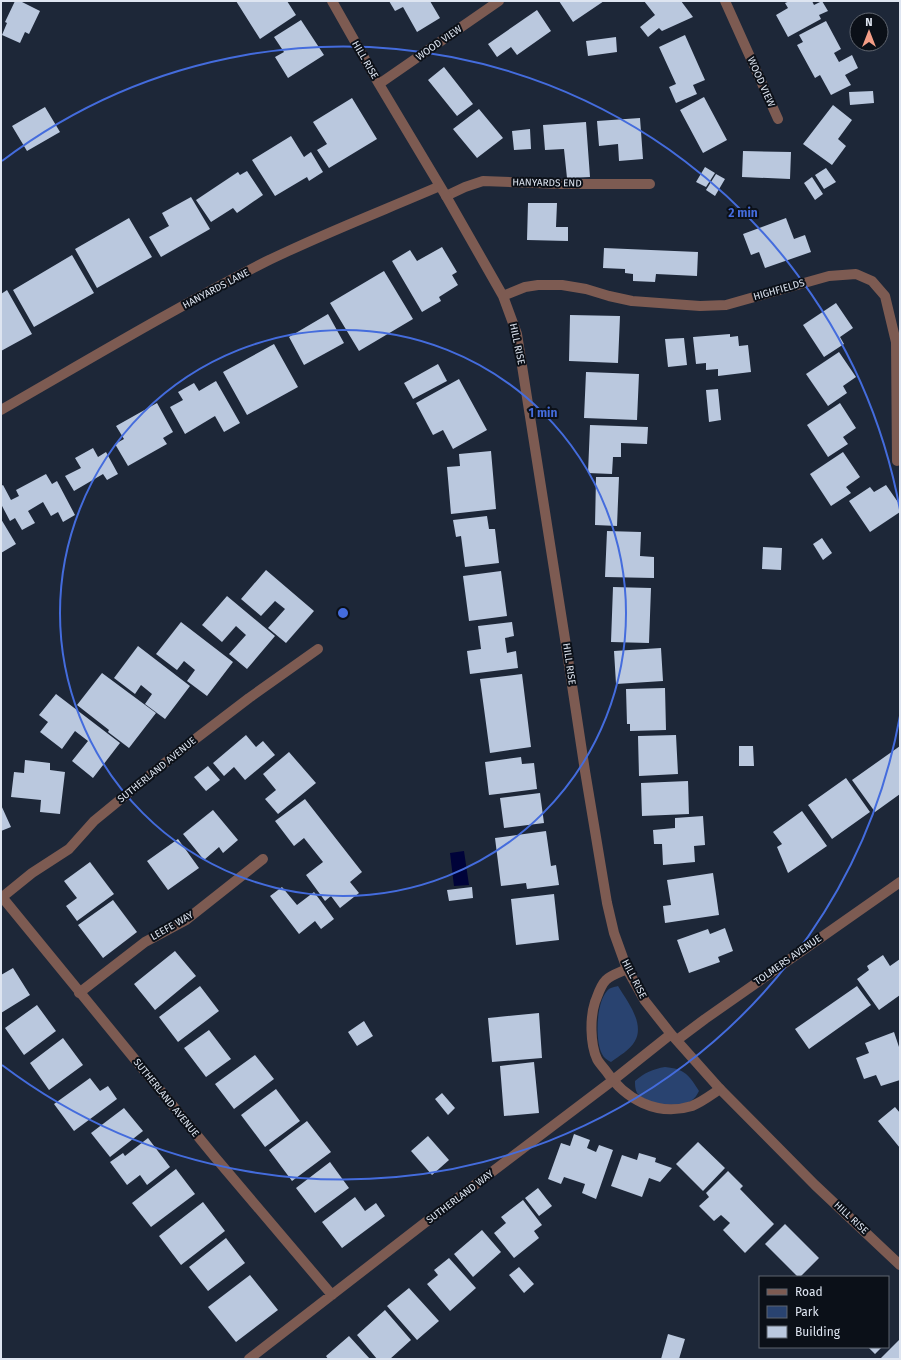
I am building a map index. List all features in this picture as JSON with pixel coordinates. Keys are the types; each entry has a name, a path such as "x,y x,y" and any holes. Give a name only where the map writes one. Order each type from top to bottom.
{"street":[{"name":"HILL RISE","path":"332,1 503,296 517,334 585,771 614,933 627,969 645,1001 674,1037 720,1089 815,1185 900,1265"},
{"name":"WOOD VIEW","path":"379,84 499,1"},
{"name":"WOOD VIEW","path":"725,1 778,119"},
{"name":"HANYARDS END","path":"446,196 465,187 483,181 560,184 650,184"},
{"name":"HANYARDS LANE","path":"1,410 156,321 265,262 321,236 440,186"},
{"name":"HIGHFIELDS","path":"503,296 525,286 562,285 586,289 632,301 700,306 726,305 829,276 856,274 872,281 886,296 896,342 898,460"},
{"name":"SUTHERLAND AVENUE","path":"318,649 249,698 177,753 94,822 68,849 32,873 2,898 214,1156 332,1295"},
{"name":"LEEFE WAY","path":"79,993 145,942 186,920 263,859"},
{"name":"TOLMERS AVENUE","path":"674,1037 705,1019 900,882"},
{"path":"627,969 606,980 600,990 594,1006 592,1022 593,1044 597,1059 612,1081 629,1096 642,1104 660,1109 678,1109 692,1106 720,1089"},
{"name":"SUTHERLAND WAY","path":"249,1359 612,1081 674,1037"}],"green space":[{"path":"618,986 634,1012 638,1027 638,1034 630,1047 611,1062 604,1057 600,1048 598,1040 598,1022 603,997 609,989"},
{"path":"665,1067 682,1071 689,1077 699,1091 691,1101 671,1105 655,1103 641,1097 637,1093 635,1081 649,1072"}],"shaded area":[{"path":"464,851 469,885 454,886 450,853"}],"building":[{"path":"15,1 20,1 40,11 29,34 25,32 20,43 2,35 7,23 5,22"},
{"path":"236,1 287,1 296,15 260,39"},
{"path":"389,1 430,1 440,18 417,32 403,7 395,11"},
{"path":"559,1 604,1 573,22"},
{"path":"644,1 681,1 693,17 662,31 659,28 648,37 640,27 655,15"},
{"path":"790,1 812,1 814,5 822,1 828,11 819,15 821,19 788,37 776,15 788,8 785,3"},
{"path":"537,10 551,31 517,55 511,47 497,57 488,44"},
{"path":"301,20 324,55 288,78 275,57 284,52 274,37"},
{"path":"826,21 841,49 834,53 839,62 852,55 858,68 845,75 851,85 831,95 820,75 815,78 797,45 803,42 799,35"},
{"path":"685,35 705,80 693,85 697,94 676,103 669,87 676,84 659,47"},
{"path":"616,37 617,52 588,56 586,41"},
{"path":"444,67 473,104 457,116 428,80"},
{"path":"873,91 874,103 850,105 849,92"},
{"path":"704,97 727,140 703,153 680,110"},
{"path":"352,98 377,139 329,168 317,150 327,144 313,122"},
{"path":"833,105 852,120 838,139 846,146 832,165 803,144"},
{"path":"45,107 60,132 27,151 12,126"},
{"path":"479,109 503,138 477,158 453,129"},
{"path":"640,118 643,159 619,161 618,144 599,146 597,121"},
{"path":"586,122 590,177 567,178 564,149 545,150 543,125"},
{"path":"530,129 531,149 514,150 512,131"},
{"path":"291,136 304,157 311,152 323,172 309,181 307,177 275,196 252,160"},
{"path":"743,151 791,152 790,179 742,177"},
{"path":"705,167 715,173 706,187 696,182"},
{"path":"826,168 836,182 824,189 815,175"},
{"path":"247,171 263,195 237,213 233,208 211,222 196,200 238,172 240,175"},
{"path":"716,174 725,179 715,196 706,190"},
{"path":"812,177 823,194 815,200 804,183"},
{"path":"191,197 210,229 161,257 149,237 169,226 162,213"},
{"path":"528,203 557,203 556,227 568,227 568,241 527,240"},
{"path":"129,218 152,257 97,288 75,249"},
{"path":"786,218 794,239 805,235 811,252 765,268 759,252 751,255 743,234"},
{"path":"442,247 457,272 452,275 458,285 439,297 441,301 422,312 392,261 410,250 417,261"},
{"path":"604,248 698,252 697,276 656,274 655,282 633,281 633,274 625,273 625,269 603,268"},
{"path":"72,255 94,293 34,327 13,290"},
{"path":"384,271 413,319 359,351 330,303"},
{"path":"7,290 32,334 1,351 1,294"},
{"path":"836,303 853,328 840,337 844,344 824,357 803,325"},
{"path":"328,314 344,343 304,365 289,337"},
{"path":"570,315 620,316 618,363 569,361"},
{"path":"730,334 730,337 738,336 739,346 748,345 751,372 718,376 718,369 706,370 706,363 696,364 693,337"},
{"path":"684,338 687,365 668,367 665,339"},
{"path":"274,344 298,387 247,415 223,372"},
{"path":"839,352 856,377 843,386 847,393 828,406 806,374"},
{"path":"438,364 447,381 413,399 404,383"},
{"path":"586,372 639,374 637,420 584,418"},
{"path":"459,379 487,430 453,449 443,430 433,435 416,403"},
{"path":"216,381 240,423 224,432 215,416 185,434 170,407 183,400 178,392 194,383 199,391"},
{"path":"718,389 721,420 709,422 706,390"},
{"path":"157,403 173,432 163,438 167,444 128,466 115,444 124,439 116,426"},
{"path":"840,403 856,428 843,437 848,444 828,457 807,425"},
{"path":"590,425 648,427 647,444 621,443 621,457 613,457 612,474 588,473"},
{"path":"93,448 98,457 106,452 118,474 107,480 103,474 74,491 65,476 81,468 75,458"},
{"path":"491,451 496,509 451,514 447,467 460,466 459,454"},
{"path":"843,452 860,477 846,487 851,493 831,506 810,474"},
{"path":"46,474 52,484 57,481 75,515 63,522 58,512 51,516 43,502 28,511 35,523 22,530 15,518 10,521 1,504 1,486 3,485 11,500 19,496 16,490"},
{"path":"596,477 619,477 617,526 595,525"},
{"path":"886,485 900,505 900,512 870,532 849,501 870,487 874,492"},
{"path":"487,516 489,529 495,529 499,563 465,567 461,536 456,537 453,520"},
{"path":"1,519 16,544 1,553"},
{"path":"607,531 641,532 640,556 654,557 654,578 605,577"},
{"path":"822,538 832,553 823,560 813,544"},
{"path":"763,547 782,548 781,570 762,569"},
{"path":"266,570 314,611 286,643 268,628 285,609 275,601 261,616 241,599"},
{"path":"501,571 507,616 469,621 463,576"},
{"path":"613,587 651,588 649,643 611,642"},
{"path":"227,596 275,636 247,669 229,654 246,635 236,626 222,642 202,625"},
{"path":"181,622 233,662 207,696 187,681 195,670 184,661 177,670 156,654"},
{"path":"512,622 514,636 505,638 507,653 516,651 518,668 470,674 467,651 481,649 478,626"},
{"path":"138,646 190,686 165,719 145,704 152,694 141,685 135,694 114,678"},
{"path":"661,648 663,681 616,684 614,651"},
{"path":"102,673 156,713 129,748 77,705"},
{"path":"522,674 531,747 490,753 480,679"},
{"path":"665,688 666,730 630,731 630,724 627,724 626,689"},
{"path":"56,694 120,743 93,778 72,761 88,741 75,731 62,749 40,732 48,722 39,715"},
{"path":"246,735 256,747 263,741 275,755 245,780 234,767 224,776 213,763"},
{"path":"676,735 678,774 639,776 638,736"},
{"path":"739,746 753,746 754,766 739,766"},
{"path":"900,746 900,794 875,812 852,780"},
{"path":"289,752 316,783 278,814 265,799 276,790 263,774"},
{"path":"521,757 522,764 534,763 537,789 489,795 485,762"},
{"path":"25,760 50,763 50,770 65,772 60,814 40,812 41,800 11,797 14,772 24,773"},
{"path":"208,766 220,780 206,791 194,777"},
{"path":"846,778 870,812 832,839 808,805"},
{"path":"688,781 689,814 642,816 641,783"},
{"path":"540,793 544,823 504,828 500,798"},
{"path":"305,799 362,872 350,882 359,893 340,908 331,896 325,901 306,875 323,862 304,838 294,846 275,821"},
{"path":"1,805 11,827 1,831"},
{"path":"213,810 238,840 223,853 219,847 204,860 183,834"},
{"path":"802,811 827,846 788,873 777,847 782,844 773,832"},
{"path":"703,816 705,845 694,846 695,862 663,865 662,844 654,844 653,830 675,828 675,818"},
{"path":"546,831 551,866 556,865 559,885 527,889 526,883 501,886 495,838"},
{"path":"178,839 199,868 168,890 147,861"},
{"path":"90,862 114,894 77,921 66,906 77,898 64,881"},
{"path":"713,873 719,915 665,923 663,906 671,905 667,880"},
{"path":"282,887 297,905 314,892 334,919 321,929 315,921 299,934 270,896"},
{"path":"472,887 473,898 449,901 447,890"},
{"path":"554,894 559,940 516,945 511,899"},
{"path":"113,900 137,932 103,958 78,925"},
{"path":"725,928 733,951 718,957 720,962 689,973 677,940 708,929 710,934"},
{"path":"175,951 196,976 155,1010 134,984"},
{"path":"883,955 890,966 900,959 900,995 879,1010 857,979 869,970 867,966"},
{"path":"13,968 30,995 1,1013 1,975"},
{"path":"200,986 219,1011 178,1042 159,1017"},
{"path":"857,986 871,1005 809,1049 795,1029"},
{"path":"37,1005 56,1031 24,1055 5,1028"},
{"path":"539,1013 542,1058 492,1062 488,1018"},
{"path":"364,1021 373,1036 357,1046 348,1032"},
{"path":"209,1030 231,1059 206,1077 184,1048"},
{"path":"894,1032 900,1050 900,1080 881,1086 876,1075 864,1079 856,1058 869,1053 865,1043"},
{"path":"63,1038 83,1065 49,1090 30,1063"},
{"path":"255,1055 274,1079 234,1109 215,1084"},
{"path":"534,1062 539,1113 504,1116 500,1066"},
{"path":"90,1078 100,1091 108,1086 117,1099 74,1131 54,1104"},
{"path":"276,1089 300,1121 265,1147 241,1115"},
{"path":"442,1093 455,1108 448,1115 435,1099"},
{"path":"895,1107 900,1113 900,1148 878,1121"},
{"path":"124,1108 143,1131 110,1157 91,1133"},
{"path":"307,1121 331,1152 292,1181 269,1150"},
{"path":"574,1134 590,1140 587,1148 596,1152 599,1145 613,1150 596,1199 582,1193 585,1184 564,1177 561,1184 548,1179 561,1143 570,1146"},
{"path":"428,1136 449,1160 432,1175 411,1151"},
{"path":"148,1138 170,1167 147,1185 140,1175 127,1185 110,1162 123,1153 125,1156"},
{"path":"698,1142 725,1168 703,1191 676,1164"},
{"path":"639,1153 656,1158 655,1162 672,1168 660,1182 649,1178 642,1197 611,1186 622,1155 637,1160"},
{"path":"330,1162 349,1188 315,1213 296,1188"},
{"path":"176,1169 195,1194 151,1227 132,1203"},
{"path":"728,1171 743,1186 740,1189 774,1224 745,1253 723,1230 730,1223 721,1215 714,1221 699,1206 709,1197 706,1193"},
{"path":"538,1188 552,1206 539,1216 525,1198"},
{"path":"355,1197 365,1211 376,1203 385,1216 342,1248 322,1222"},
{"path":"523,1200 542,1225 534,1231 539,1238 514,1258 494,1233 506,1223 501,1217"},
{"path":"203,1202 225,1231 181,1265 159,1236"},
{"path":"785,1224 819,1258 801,1276 797,1276 765,1244"},
{"path":"482,1230 501,1252 473,1277 454,1254"},
{"path":"226,1238 245,1263 208,1291 189,1267"},
{"path":"449,1258 476,1288 450,1311 427,1284 438,1275 434,1270"},
{"path":"519,1267 534,1284 524,1293 509,1275"},
{"path":"250,1275 278,1310 236,1342 208,1307"},
{"path":"409,1288 439,1321 417,1340 387,1306"},
{"path":"385,1310 411,1340 390,1359 377,1359 357,1335"},
{"path":"668,1334 685,1339 679,1359 661,1359"},
{"path":"349,1336 370,1359 328,1359 326,1356"},
{"path":"899,1340 900,1359 880,1359"},
{"path":"869,1348 881,1348 875,1354"}]}
